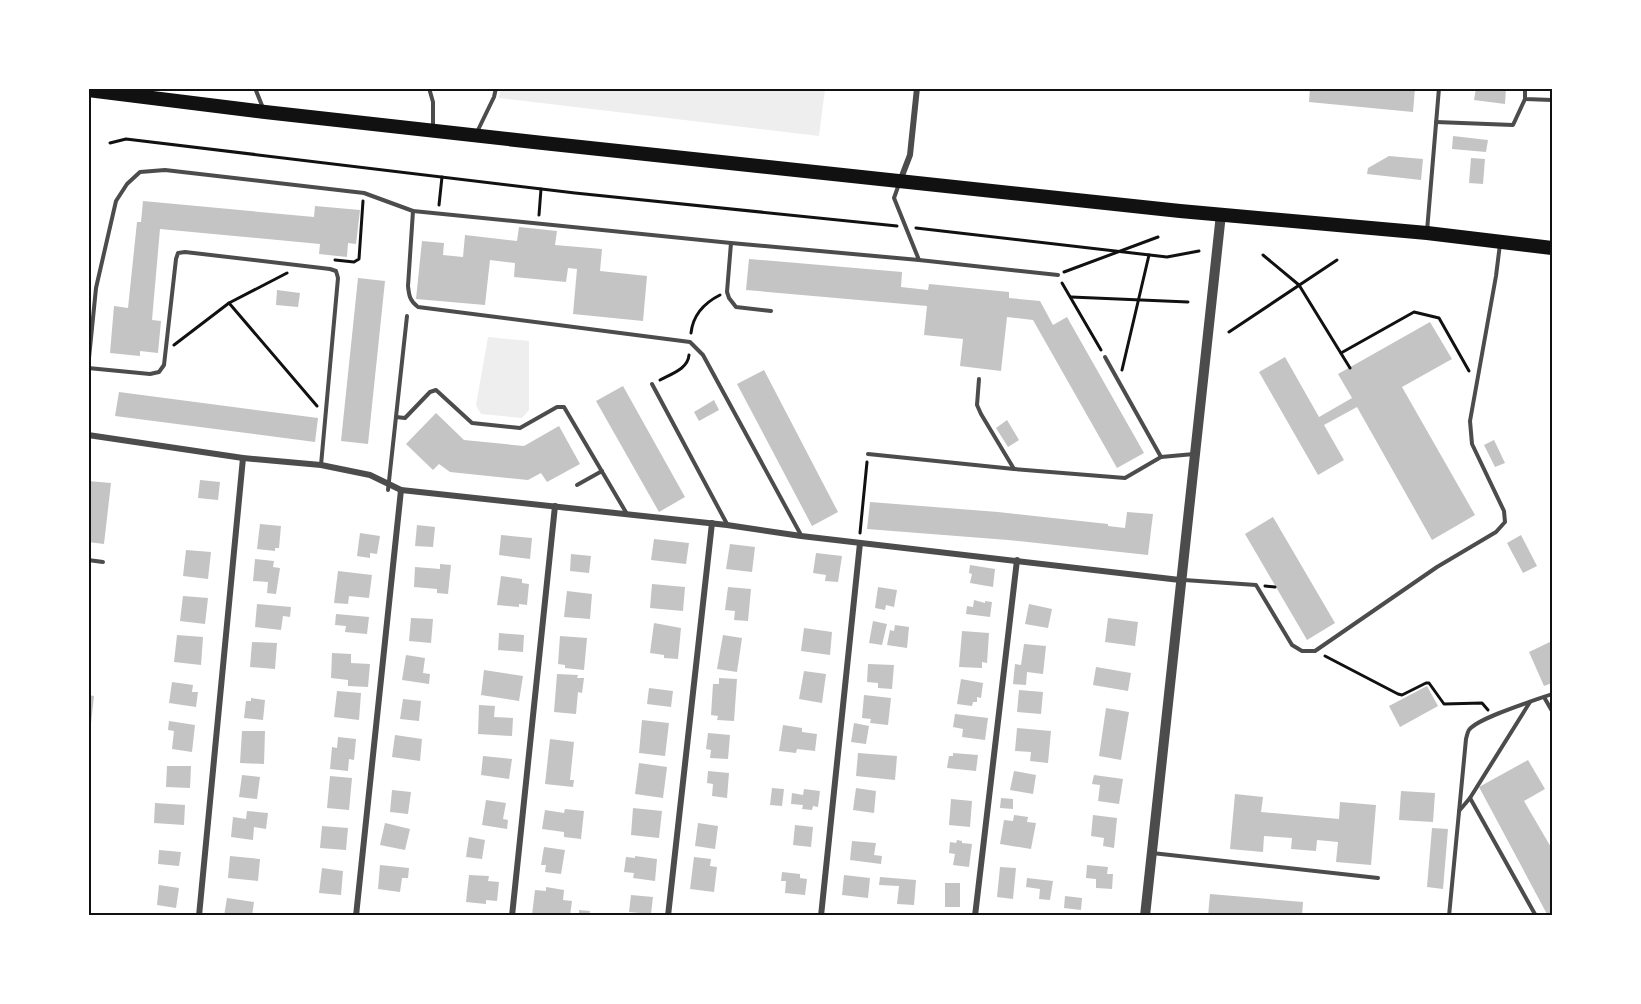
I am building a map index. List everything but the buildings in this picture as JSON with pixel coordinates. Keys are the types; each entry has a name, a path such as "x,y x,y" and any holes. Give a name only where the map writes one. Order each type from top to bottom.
{"highway":[{"path":"88,90 265,112 900,181 1427,233 1552,248"}],"street":[{"path":"900,181 910,155 917,88"},
{"path":"1145,915 1221,214"},
{"path":"88,435 243,458 321,465 370,475 388,487 401,490 712,523 801,536 1180,580"},
{"path":"199,915 243,458"},
{"path":"356,915 401,490"},
{"path":"512,915 555,506"},
{"path":"668,915 712,523"},
{"path":"821,915 860,543"},
{"path":"975,915 1017,560"}],"lane":[{"path":"255,88 265,112"},
{"path":"429,88 433,102 433,130"},
{"path":"475,135 494,97 496,88"},
{"path":"1427,233 1439,88"},
{"path":"1436,122 1513,125 1525,99 1526,88"},
{"path":"1525,99 1552,99"},
{"path":"321,465 338,278 336,271 302,265 178,253 164,365 159,372 150,374 88,368 96,288 116,201 127,184 140,172 165,170 364,193 413,211 1058,275"},
{"path":"900,181 894,198 919,260"},
{"path":"413,211 408,294 418,307 690,342 696,347 703,355 801,536"},
{"path":"1180,580 1256,585 1292,645 1302,651 1315,651 1437,567 1496,532 1505,522 1504,511 1472,444 1470,421 1496,276 1500,241"},
{"path":"731,243 727,292 729,298 736,307 741,309 771,311"},
{"path":"388,487 407,316"},
{"path":"1104,357 1161,457"},
{"path":"979,380 978,405 981,414 1014,470"},
{"path":"652,384 727,525"},
{"path":"396,417 405,418 430,392 436,390 472,423 520,428 557,407 564,407 628,514"},
{"path":"868,454 1014,470 1125,478 1161,457 1195,454"},
{"path":"577,485 602,471"},
{"path":"88,560 104,561"},
{"path":"1449,915 1466,739 1469,730 1493,716 1552,693"},
{"path":"1544,697 1552,711"},
{"path":"1459,812 1531,702"},
{"path":"1470,798 1536,915"},
{"path":"1152,853 1378,878"}],"path":[{"path":"110,142 126,139 541,189 1167,257 1199,251"},
{"path":"438,213 442,177"},
{"path":"538,223 541,189"},
{"path":"345,261 354,262 359,259 364,193"},
{"path":"1104,357 1058,275 1158,237"},
{"path":"1119,382 1149,255"},
{"path":"1263,255 1299,285 1350,368"},
{"path":"1229,332 1337,260"},
{"path":"165,352 229,303 302,265"},
{"path":"1071,297 1188,302"},
{"path":"229,303 326,416"},
{"path":"1341,354 1414,312 1439,318 1476,383"},
{"path":"860,534 866,470"},
{"path":"1315,651 1398,694 1402,695 1429,683 1444,704 1482,703 1493,716"}],"shaded area":[{"path":"501,88 825,89 819,136 499,98"},
{"path":"488,337 529,341 529,410 522,418 481,414 476,405"}]}
